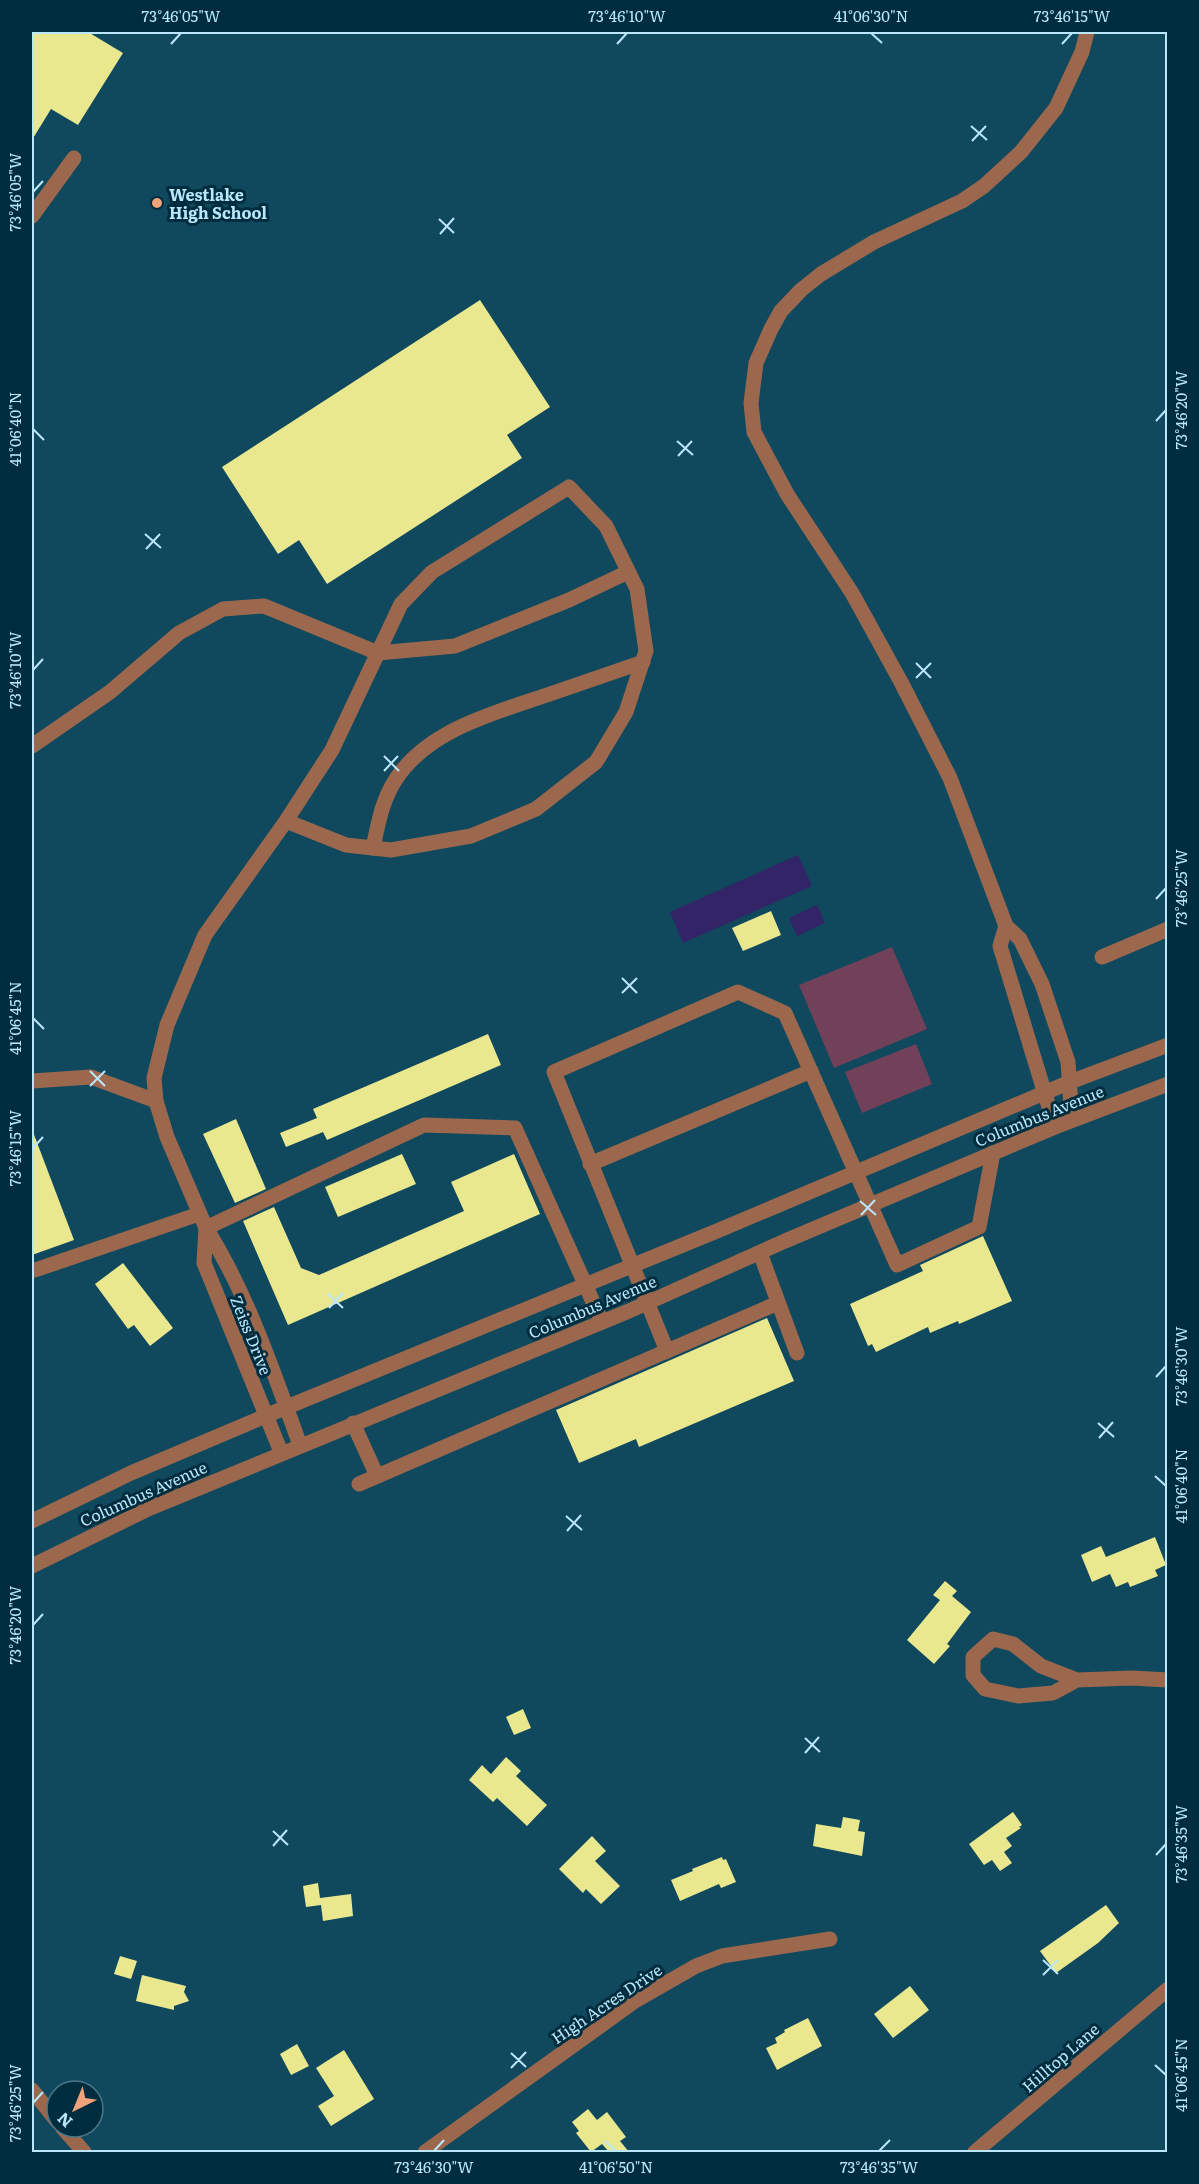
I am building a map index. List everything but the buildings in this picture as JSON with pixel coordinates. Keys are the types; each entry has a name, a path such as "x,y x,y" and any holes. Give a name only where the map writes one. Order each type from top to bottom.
{"street":[{"path":"1072,1120 1068,1062 1042,984 1020,939 1006,926 950,778 852,592 787,494 765,453 754,432 751,403 756,363 781,311 801,290 821,274 874,242 962,201 984,186 1021,152 1056,108 1082,52 1088,32"},
{"path":"32,216 74,158"},
{"name":"Zeiss Drive","path":"300,1444 258,1331 228,1262 199,1214 167,1137 156,1101 154,1078 168,1025 205,935 286,821 332,750 401,604 432,572 569,487 606,526 628,572"},
{"path":"32,746 110,692 179,633 223,609 264,606 378,653 455,646 569,600 628,572 637,589 646,651 626,712 596,762 536,809 471,836 391,850 346,845 286,821"},
{"path":"372,848 383,805 397,778 422,750 456,729 504,709 643,662"},
{"path":"1006,926 1000,946 1054,1126"},
{"path":"1102,957 1167,928"},
{"path":"667,1352 554,1072 738,992 785,1013 897,1265 980,1227 993,1153"},
{"name":"Columbus Avenue","path":"32,1521 131,1473 286,1407 717,1231 1070,1082 1167,1045"},
{"path":"590,1164 811,1071"},
{"path":"32,1081 91,1077 156,1101"},
{"name":"Columbus Avenue","path":"32,1566 148,1509 300,1444 602,1322 1054,1126 1167,1084"},
{"path":"206,1228 424,1125 515,1128 602,1322"},
{"path":"35,1270 199,1214"},
{"name":"Zeiss Drive","path":"206,1228 204,1263 282,1452"},
{"path":"760,1253 797,1353"},
{"path":"359,1484 778,1303"},
{"path":"353,1423 377,1476"},
{"path":"1077,1680 1053,1693 1018,1696 985,1689 973,1676 973,1657 993,1639 1013,1644 1041,1666 1077,1680 1132,1678 1167,1680"},
{"name":"High Acres Drive","path":"425,2152 635,2001 696,1966 722,1956 830,1939"},
{"name":"Hilltop Lane","path":"975,2152 1167,1989"},
{"path":"32,2090 45,2106"},
{"path":"73,2139 84,2152"}],"shaded area":[{"path":"798,855 812,886 683,943 670,912"},
{"path":"817,905 825,923 797,936 789,918"},
{"path":"892,947 927,1029 834,1068 799,985"},
{"path":"916,1044 932,1084 862,1113 845,1072"}],"place":[{"name":"Westlake High School","path":"157,203"}]}
